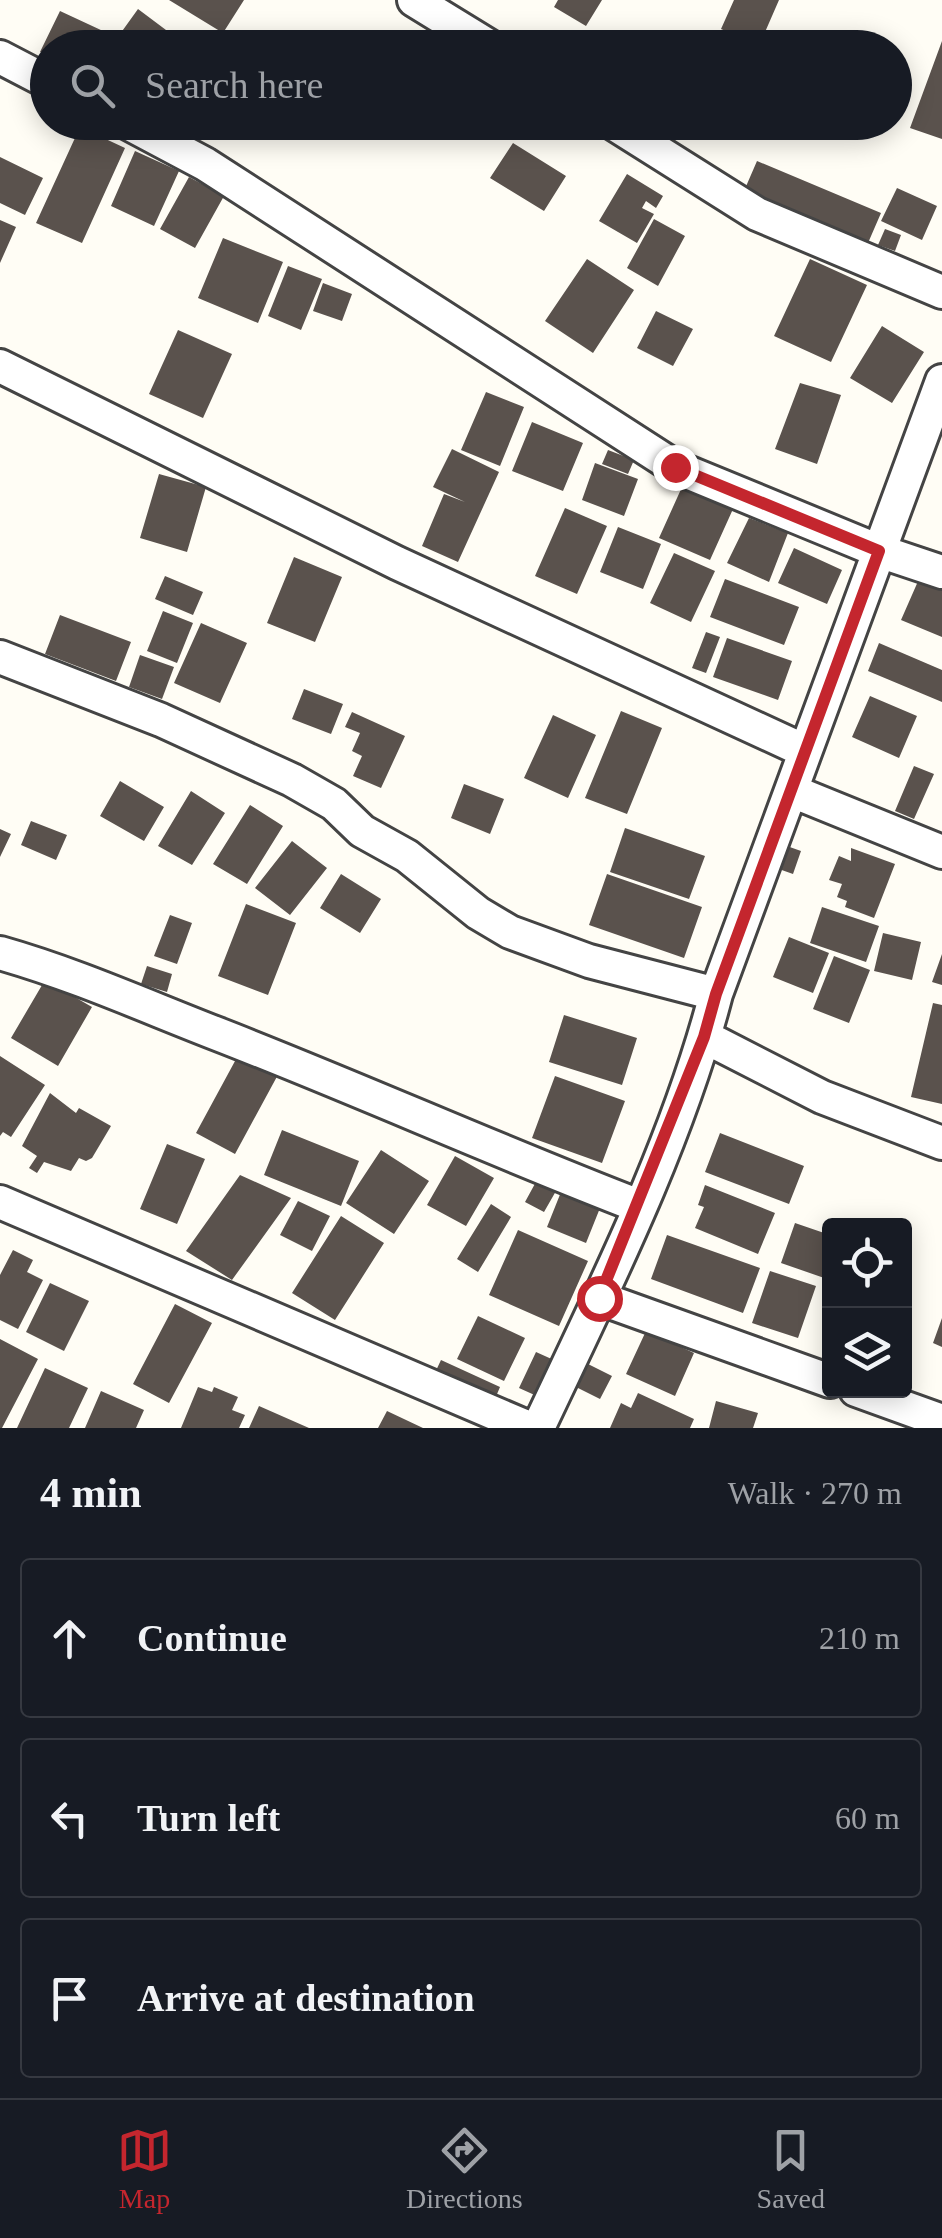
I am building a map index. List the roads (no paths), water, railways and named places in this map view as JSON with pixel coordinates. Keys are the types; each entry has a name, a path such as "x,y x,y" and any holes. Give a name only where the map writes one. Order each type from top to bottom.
{"street":[{"path":"414,0 463,30"},
{"path":"0,57 30,73"},
{"path":"160,140 205,164 675,467 879,551 942,572"},
{"path":"639,140 757,214 942,292"},
{"path":"0,366 397,563 806,750"},
{"path":"538,1428 639,1206 942,381"},
{"path":"0,657 161,720 292,780 334,804 362,831 407,856 478,914 510,932 589,961 716,994"},
{"path":"792,790 942,852"},
{"path":"0,953 60,970 279,1055 509,1156 639,1206"},
{"path":"704,1037 822,1097 869,1111 942,1144"},
{"path":"0,1202 528,1428"},
{"path":"599,1298 822,1378"},
{"path":"878,1398 942,1421"}]}
